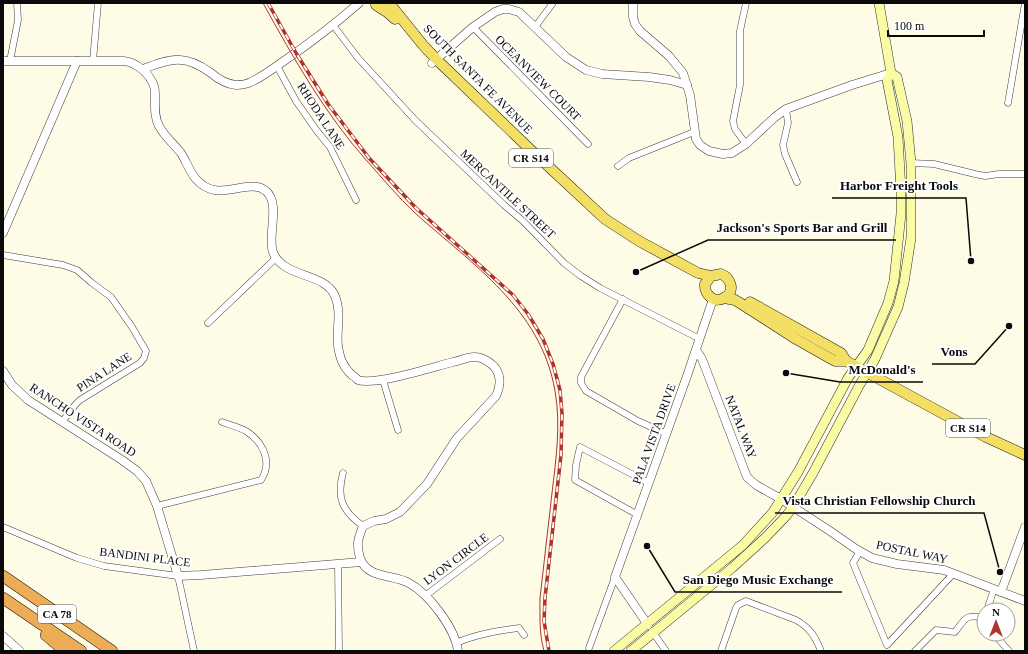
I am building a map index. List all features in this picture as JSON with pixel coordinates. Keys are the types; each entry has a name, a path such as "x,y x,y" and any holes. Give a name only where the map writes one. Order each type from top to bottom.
{"highway":[{"name":"CA 78","path":"3,576 112,651"},
{"name":"CA 78","path":"3,598 81,651"},
{"path":"3,598 65,651"}],"main road":[{"name":"SOUTH SANTA FE AVENUE","path":"389,3 434,61 605,219 647,245 698,273 711,276 718,274 726,276 730,280 731,289 740,296 841,353 846,361"},
{"path":"614,651 743,545 773,512 798,472 856,366 868,350 878,328 888,303 895,277 901,206 898,137 887,80 891,73 880,3"},
{"name":"SOUTH SANTA FE AVENUE","path":"374,4 383,8 393,17 434,61 597,219 616,234 699,280 705,287 707,293 713,299 719,300 724,298 735,300 796,339 836,361 846,361 986,437 1025,455"},
{"path":"631,651 732,568 765,538 793,507 868,373 895,315 904,283 911,238 911,163 907,121 897,77 891,73"},
{"path":"898,137 902,144 903,157 911,163"},
{"path":"705,287 706,281 711,276"},
{"path":"724,298 728,295 731,289"}],"street":[{"path":"17,3 18,20 6,61 129,62 143,69 154,86 155,115 159,127 182,155 200,183 210,189 220,191 257,188 264,190 271,199 273,215 271,244 273,252 276,258 292,270 324,283 331,288 336,296 339,309 337,337 339,354 346,369 357,380 379,381 475,357 492,363 497,369 500,378 500,388 496,396 457,438 428,484 400,512 386,519 374,521 363,526 357,540 357,550 364,567 374,573 409,583 425,596 445,621 457,647 472,636 519,628 524,635"},
{"path":"93,61 98,3"},
{"path":"143,69 162,61 181,59 192,61 202,66 220,80 236,85 250,83 277,66 333,25 359,3"},
{"path":"535,27 553,3"},
{"path":"633,3 633,17 637,28 676,63 683,73 693,109 694,132 696,139 700,145 708,151 723,154 732,152 746,144 775,117 786,109 852,84 891,73"},
{"path":"746,3 740,32 740,85 732,121 735,129 746,144"},
{"path":"1008,103 1024,3"},
{"path":"434,61 472,28 495,12 503,9 509,9 519,12 566,57 586,70 602,74 670,80 687,85"},
{"name":"MERCANTILE STREET","path":"333,25 358,58 414,120 523,221 564,263 600,288 700,339"},
{"name":"OCEANVIEW COURT","path":"472,28 588,144"},
{"path":"3,233 77,61"},
{"name":"RHODA LANE","path":"277,66 296,101 330,147 356,200"},
{"path":"786,109 788,123 783,145 784,154 797,182"},
{"path":"618,166 629,158 694,132"},
{"path":"911,163 934,164 985,176 999,174 1025,174"},
{"name":"PINA LANE","path":"3,255 63,265 77,270 111,297 132,326 146,351 144,358 140,363 80,400 62,422"},
{"path":"208,323 276,258"},
{"name":"PALA VISTA DRIVE","path":"589,648 667,434 713,299"},
{"path":"623,300 581,377 581,383 586,391 607,404 638,421 667,434"},
{"name":"NATAL WAY","path":"696,350 702,359 747,477 756,485 781,499"},
{"name":"RANCHO VISTA ROAD","path":"3,371 12,385 22,395 126,462 146,481 157,506 178,576 194,651"},
{"path":"383,380 398,430"},
{"path":"157,506 261,480 265,474 267,461 264,451 257,439 245,430 222,422"},
{"path":"638,515 575,480 576,465 580,447 649,483"},
{"path":"343,474 340,485 341,500 346,511 353,519 363,526"},
{"name":"POSTAL WAY","path":"781,499 872,558 897,564 944,570 1025,601"},
{"name":"BANDINI PLACE","path":"3,527 77,558 104,566 178,576 362,562"},
{"path":"991,602 1025,527"},
{"name":"LYON CIRCLE","path":"425,596 500,540"},
{"path":"860,551 853,563 887,645 953,574"},
{"path":"338,564 339,651"},
{"path":"615,577 666,651"},
{"path":"721,651 736,608 738,605 746,601 796,620 802,624 815,636 821,651"},
{"path":"915,651 936,630 955,632 967,617 976,617"},
{"path":"3,636 20,651"},
{"path":"1001,642 1009,651"}],"tram line":[{"path":"263,3 286,45 311,85 337,124 352,143 415,213 502,291 520,312 535,336 547,362 555,391 558,429 540,598 540,618 544,651"}],"railway":[{"path":"268,3 296,53 328,104 369,158 416,208 513,295 528,314 543,339 553,364 560,390 562,413 561,455 545,598 544,621 549,651"}],"place":[{"name":"Harbor Freight Tools","path":"971,261"},
{"name":"Jackson's Sports Bar and Grill","path":"636,272"},
{"name":"Vons","path":"1009,326"},
{"name":"McDonald's","path":"786,373"},
{"name":"San Diego Music Exchange","path":"647,546"},
{"name":"Vista Christian Fellowship Church","path":"1000,572"}]}
